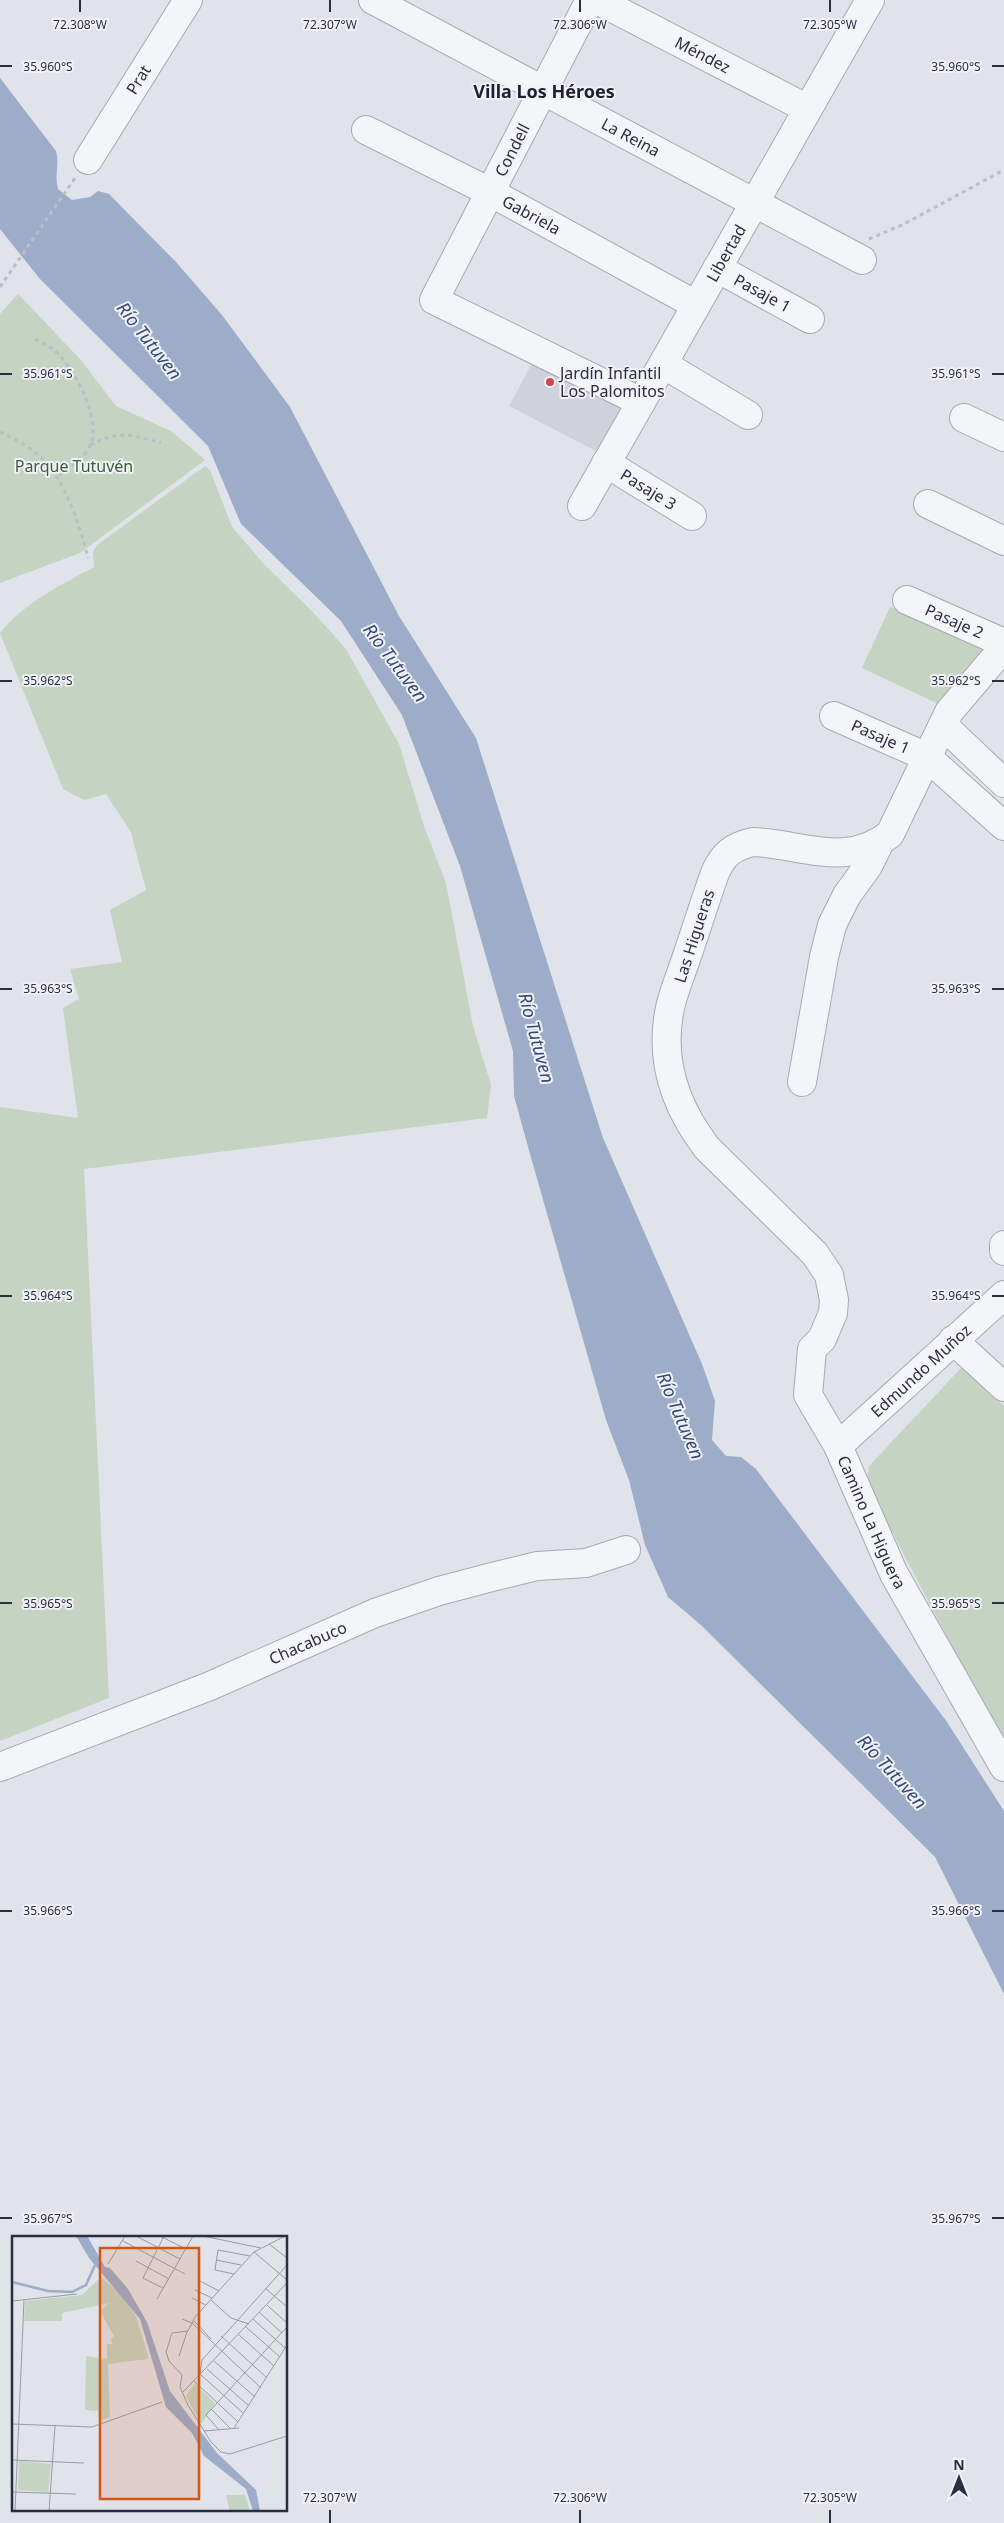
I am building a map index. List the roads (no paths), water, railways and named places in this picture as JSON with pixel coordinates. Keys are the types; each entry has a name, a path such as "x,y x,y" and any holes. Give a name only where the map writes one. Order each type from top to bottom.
{"street":[{"name":"Prat","path":"88,160 188,0"},
{"name":"La Reina","path":"373,0 852,255"},
{"name":"Condell","path":"590,0 434,300 641,402"},
{"name":"Méndez","path":"597,0 808,109"},
{"name":"Libertad","path":"582,506 808,109 861,3"},
{"name":"Gabriela","path":"366,130 490,192 696,305"},
{"name":"Pasaje 1","path":"717,268 810,319"},
{"path":"663,364 748,414"},
{"path":"964,418 1004,437"},
{"name":"Pasaje 3","path":"606,463 692,516"},
{"path":"928,504 1004,541"},
{"name":"Pasaje 2","path":"907,600 1004,643"},
{"name":"Las Higueras","path":"812,1349 822,1339 833,1314 834,1300 829,1275 815,1254 707,1148 686,1117 675,1091 668,1065 666,1047 669,1011 715,873 719,863 729,852 743,844 753,842 839,854 859,852 880,842 890,834 943,725 960,697 1004,647"},
{"name":"Pasaje 1","path":"834,716 927,757 1004,826"},
{"path":"943,725 1004,783"},
{"path":"802,1082 824,957 832,926 847,895 868,866 880,842"},
{"path":"1004,1246 1004,1251"},
{"name":"Edmundo Muñoz","path":"838,1446 1004,1295"},
{"path":"953,1340 1004,1387"},
{"name":"Camino La Higuera","path":"812,1349 808,1395 838,1446 894,1574 1004,1767"},
{"name":"Chacabuco","path":"0,1767 210,1686 375,1613 440,1591 492,1577 538,1566 586,1563 626,1550"}],"water":[{"name":"Río Tutuven","path":"0,78 56,151 58,189 72,200 90,197 98,191 109,194 176,262 222,315 290,407 399,616 476,738 603,1138 702,1364 715,1401 712,1440 726,1456 741,1457 756,1469 947,1722 1004,1811 1004,1994 935,1857 702,1626 668,1597 645,1545 629,1480 606,1420 530,1154 514,1096 513,1051 460,866 402,715 341,621 241,524 208,446 40,279 0,229"}],"place":[{"name":"Jardín Infantil Los Palomitos","path":"550,382"}],"district":[{"name":"Villa Los Héroes","path":"544,92"}],"park label":[{"name":"Parque Tutuvén","path":"74,466"}]}
